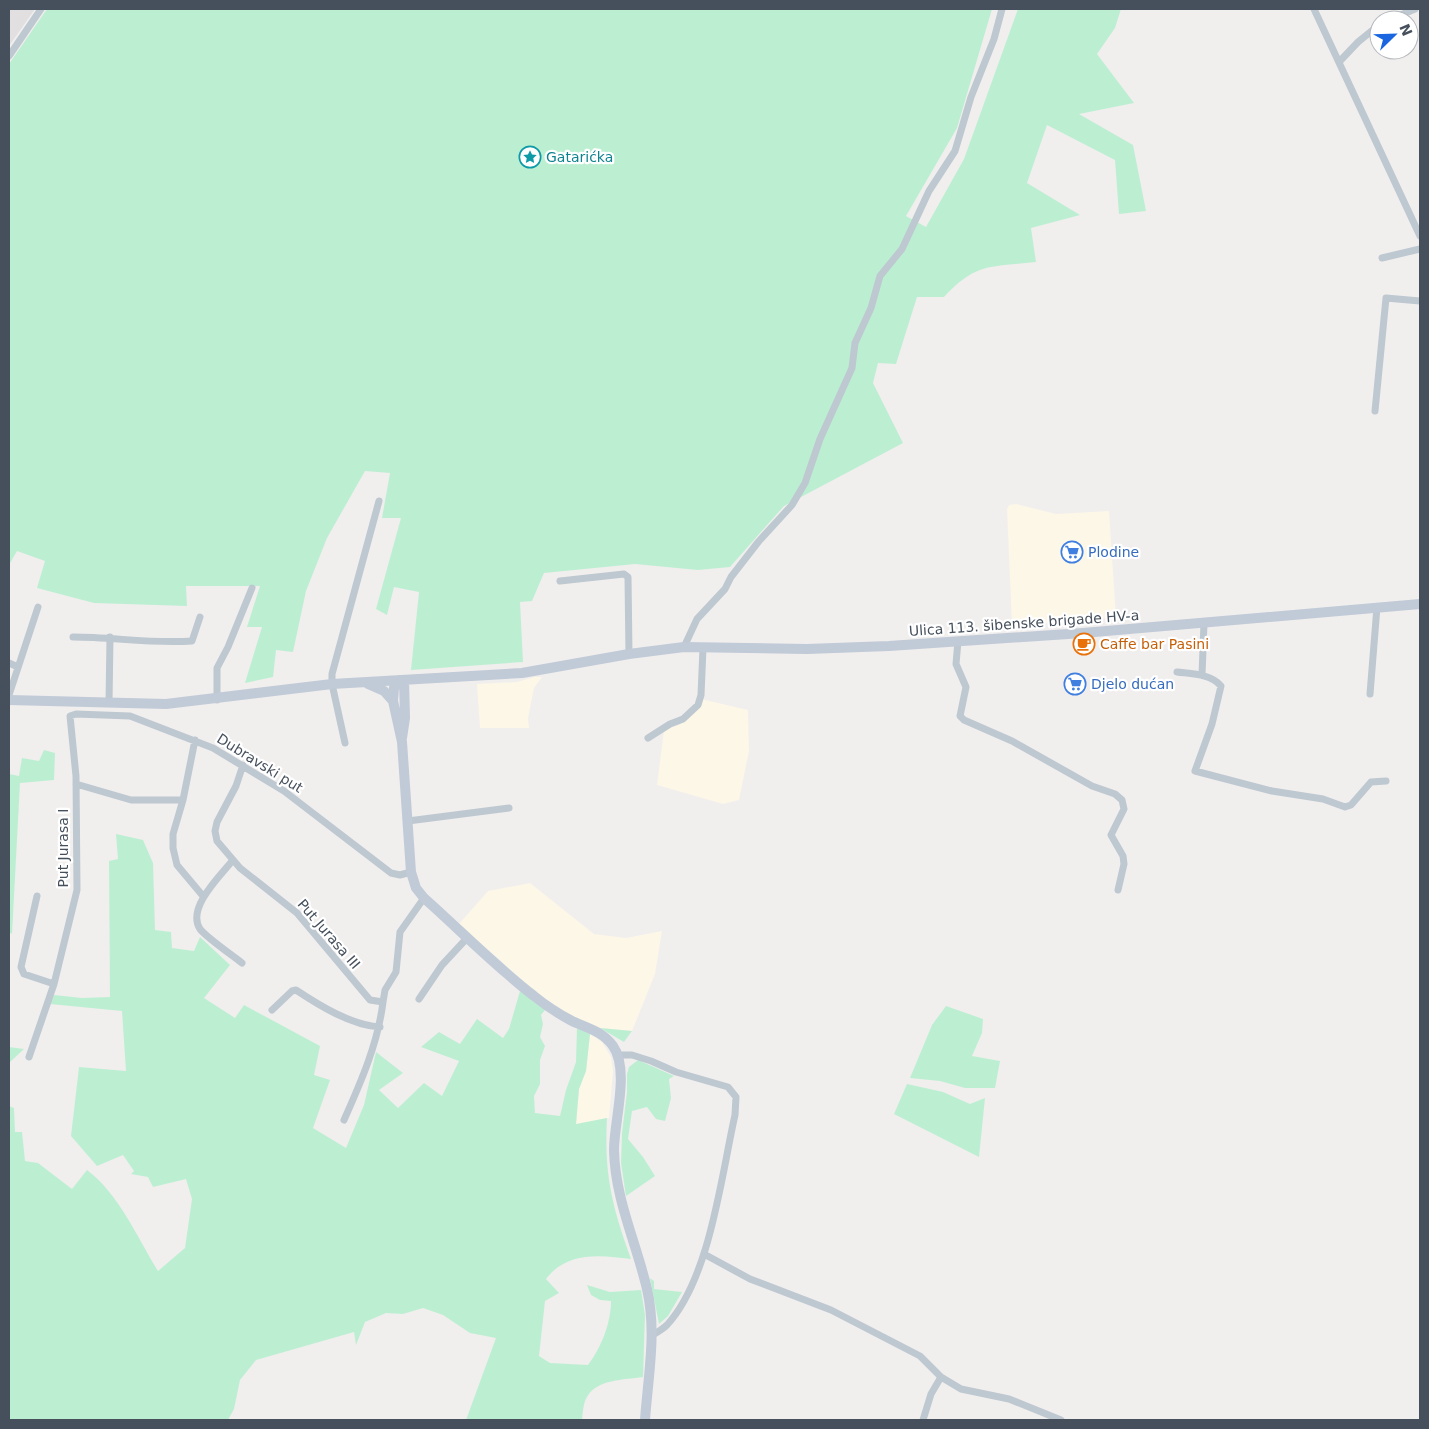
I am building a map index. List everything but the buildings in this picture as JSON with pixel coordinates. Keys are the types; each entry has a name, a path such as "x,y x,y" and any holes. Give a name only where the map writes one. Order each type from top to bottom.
{"main road":[{"name":"Ulica 113. šibenske brigade HV-a","path":"9,700 166,704 217,700 332,684 522,673 629,654 684,648 807,649 958,641 1420,604"},
{"path":"401,680 394,688 393,701 402,742 411,872 416,888 424,898 534,996 571,1021 602,1034 612,1044 618,1055 620,1072 614,1148 616,1174 621,1204 647,1289 651,1336 645,1420"},
{"path":"401,680 405,718 402,742"},
{"path":"363,682 377,686 393,701"}],"street":[{"path":"9,56 41,9"},
{"path":"684,648 697,618 725,589 731,576 792,505 805,483 820,439 852,368 856,343 880,276 902,249 929,191 955,151 971,97 994,39 1002,9"},
{"path":"1314,9 1340,61 1420,236"},
{"path":"1340,61 1369,33"},
{"path":"1382,258 1420,249"},
{"path":"1375,411 1386,298 1420,301"},
{"path":"345,743 332,684 335,661 358,586 379,501"},
{"path":"560,581 624,574 628,577 629,654"},
{"path":"217,700 217,668 228,647 252,588"},
{"path":"9,695 38,607"},
{"path":"1370,694 1377,607"},
{"path":"73,637 110,637 151,642 192,641 200,617"},
{"path":"1202,675 1204,622"},
{"path":"109,703 110,637"},
{"path":"958,641 956,664 966,687 960,710 960,716 964,720 1012,741 1092,786 1115,794 1122,800 1124,809 1111,835 1123,856 1124,864 1118,890"},
{"path":"648,738 670,724 683,719 698,705 701,695 703,648"},
{"path":"9,663 18,666"},
{"path":"1177,672 1202,675 1221,686 1212,724 1195,771 1272,791 1323,799 1344,807 1351,805 1371,782 1386,781"},
{"name":"Dubravski put","path":"76,714 130,716 195,740 243,765 284,791 391,873 400,875 411,872"},
{"name":"Put Jurasa I","path":"29,1057 54,984 77,890 76,784 70,726 70,716 76,714"},
{"path":"195,740 174,834 174,848 177,864 203,896"},
{"name":"Put Jurasa III","path":"243,765 236,786 217,822 215,832 217,841 234,860 297,913 370,1000 383,1002"},
{"path":"76,784 132,800 183,800"},
{"path":"408,821 509,808"},
{"path":"234,860 203,896 197,915 200,928 242,963"},
{"name":"Put Jurasa I","path":"37,896 22,967 24,974 54,984"},
{"path":"344,1120 362,1080 380,1027 385,990 396,972 400,932 424,898"},
{"path":"419,998 442,965 468,937"},
{"path":"272,1010 292,991 296,990 319,1005 368,1026 380,1027"},
{"path":"618,1055 632,1055 676,1072 728,1087 736,1097 735,1115 704,1254 684,1299 666,1326 651,1336"},
{"path":"704,1254 750,1279 831,1310 920,1356 941,1377 961,1389 1009,1399 1061,1420"},
{"path":"924,1420 931,1394 941,1377"}],"shaded area":[{"path":"9,9 35,9 9,46"},
{"path":"1016,504 1056,514 1109,511 1116,617 1012,626 1007,509 1009,505"},
{"path":"534,677 542,677 534,688 528,718 529,728 480,728 477,684 517,682"},
{"path":"701,699 748,710 749,751 739,800 723,804 657,785 664,730 681,724 689,717"},
{"path":"530,883 594,934 626,938 662,931 655,974 632,1031 600,1028 577,1020 540,996 459,924 488,891"},
{"path":"590,1034 602,1042 611,1057 613,1071 609,1118 576,1125 579,1089 586,1071"}],"green space":[{"path":"47,9 992,9 957,128 906,216 926,227 964,159 1018,9 1121,9 1115,28 1097,54 1134,103 1079,114 1133,145 1146,211 1119,214 1115,160 1047,125 1027,183 1080,215 1031,228 1036,262 986,268 966,277 944,297 917,297 896,364 878,363 873,383 903,443 784,506 730,567 698,570 635,564 544,573 532,601 520,602 523,662 411,670 419,592 394,587 387,615 376,609 401,518 382,518 390,473 365,471 327,538 306,591 293,652 276,650 273,677 245,683 262,627 247,627 260,586 186,586 187,606 94,603 37,588 45,561 17,551 9,565 9,64"},
{"path":"44,750 55,753 54,780 20,783 12,934 9,932 9,774 19,776 22,758 39,761"},
{"path":"116,834 143,840 153,863 155,930 171,932 172,948 194,951 200,937 230,965 204,998 235,1018 244,1005 320,1046 314,1075 330,1080 313,1128 346,1148 364,1105 376,1052 403,1073 379,1090 398,1108 424,1083 442,1096 459,1061 421,1047 439,1032 460,1044 477,1019 503,1038 509,1029 520,991 545,1010 541,1015 543,1024 540,1037 545,1046 540,1060 540,1084 534,1096 535,1113 560,1116 566,1090 576,1062 577,1028 590,1034 586,1071 579,1089 576,1124 607,1118 608,1174 614,1206 631,1259 608,1256 585,1257 574,1259 554,1270 546,1279 559,1293 545,1301 539,1356 550,1363 588,1365 604,1335 611,1309 611,1301 600,1300 591,1295 587,1285 610,1292 641,1290 645,1315 643,1377 612,1381 591,1391 583,1408 582,1420 466,1420 496,1338 470,1333 443,1315 423,1308 403,1314 386,1313 365,1322 356,1345 354,1332 256,1360 240,1380 234,1409 228,1420 9,1420 9,1106 14,1108 15,1132 22,1132 25,1161 38,1163 72,1189 87,1170 109,1191 135,1230 158,1271 185,1248 192,1199 186,1179 153,1187 148,1177 131,1174 134,1171 123,1155 97,1166 71,1136 79,1067 126,1071 122,1011 50,1004 54,995 82,998 110,997 109,861 118,859"},
{"path":"946,1006 983,1019 982,1033 972,1056 1000,1061 995,1088 965,1088 940,1081 910,1078 932,1025"},
{"path":"600,1028 632,1031 624,1042"},
{"path":"9,1047 24,1049 9,1063"},
{"path":"638,1060 674,1076 669,1079 671,1098 665,1121 656,1119 647,1107 632,1111 628,1139 643,1157 655,1176 626,1196 621,1163 627,1074 629,1067"},
{"path":"907,1084 943,1092 970,1104 985,1098 979,1157 894,1114"},
{"path":"650,1278 654,1281 654,1289 682,1292 668,1316 659,1324"}],"place":[{"name":"Gatarićka","path":"530,157"},
{"name":"Plodine","path":"1072,552"},
{"name":"Caffe bar Pasini","path":"1084,644"},
{"name":"Djelo dućan","path":"1075,684"}]}
